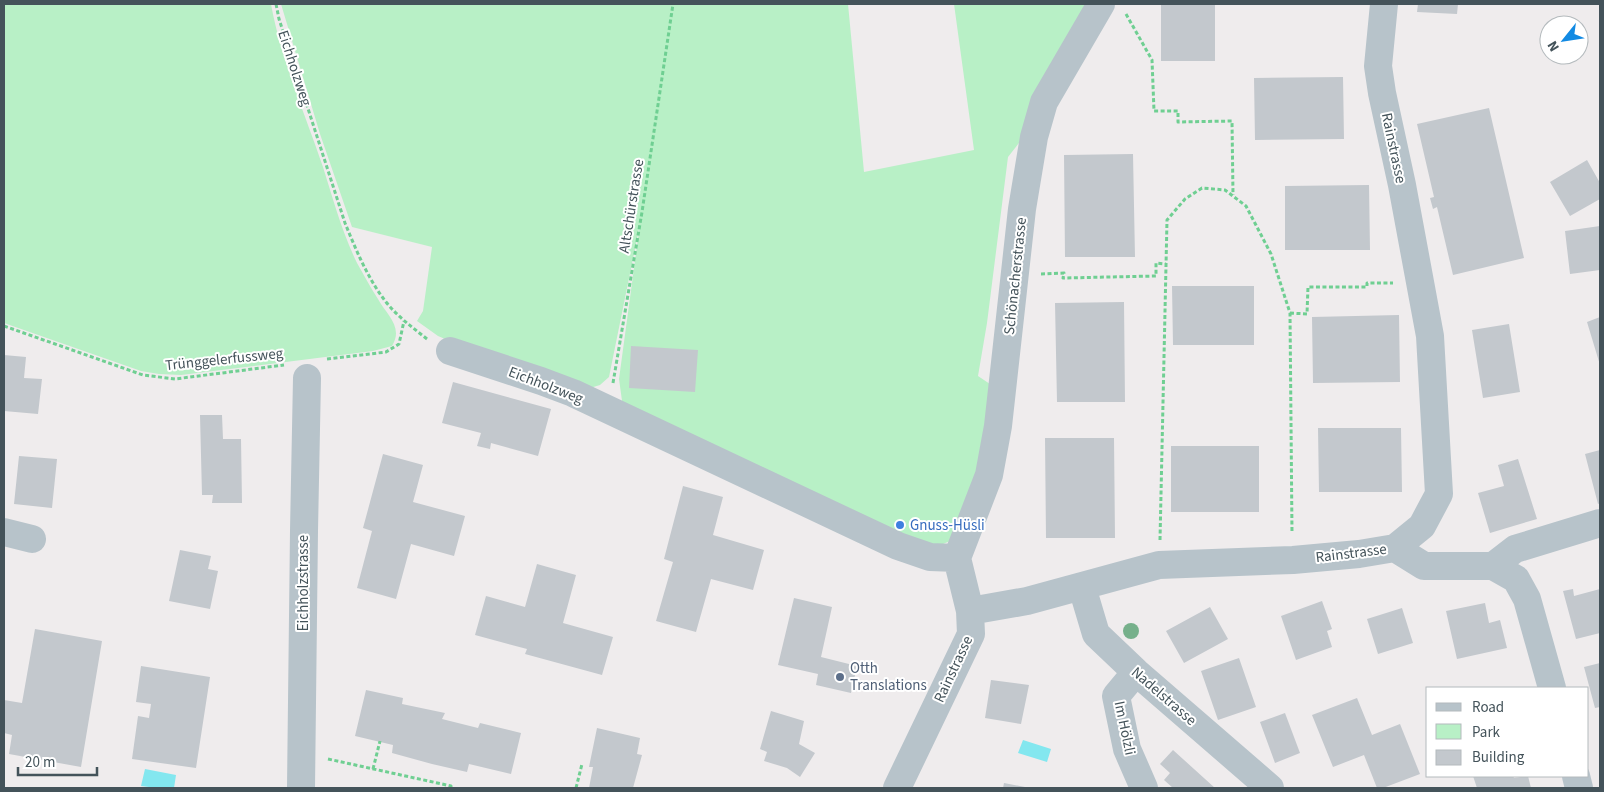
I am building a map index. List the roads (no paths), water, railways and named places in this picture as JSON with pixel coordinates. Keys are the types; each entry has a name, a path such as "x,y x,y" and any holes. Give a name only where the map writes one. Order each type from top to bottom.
{"street":[{"name":"Rainstrasse","path":"897,788 971,634 970,611 1027,601 1159,565 1293,560 1359,554 1396,548 1422,526 1439,494 1430,336 1378,66 1384,4"},
{"name":"Schönacherstrasse","path":"957,558 989,475 998,426 1022,208 1034,136 1044,102 1112,6"},
{"name":"Eichholzweg","path":"450,351 541,380 573,393 898,546 930,557 957,558"},
{"name":"Eichholzstrasse","path":"298,371 304,521 301,788"},
{"path":"1493,566 1515,549 1600,523"},
{"path":"4,532 32,539"},
{"path":"1396,548 1424,566 1493,566 1516,578 1527,598 1552,687"},
{"path":"957,558 970,611"},
{"name":"Nadelstrasse","path":"1082,587 1096,634 1136,672 1270,788"},
{"name":"Im Hölzli","path":"1136,672 1116,696 1127,749 1144,788"}],"water":[{"path":"1023,740 1051,749 1047,762 1018,753"},
{"path":"145,769 176,775 174,788 141,786"}],"place":[{"name":"Gnuss-Hüsli","path":"900,525"},
{"name":"Otth Translations","path":"840,677"}]}
